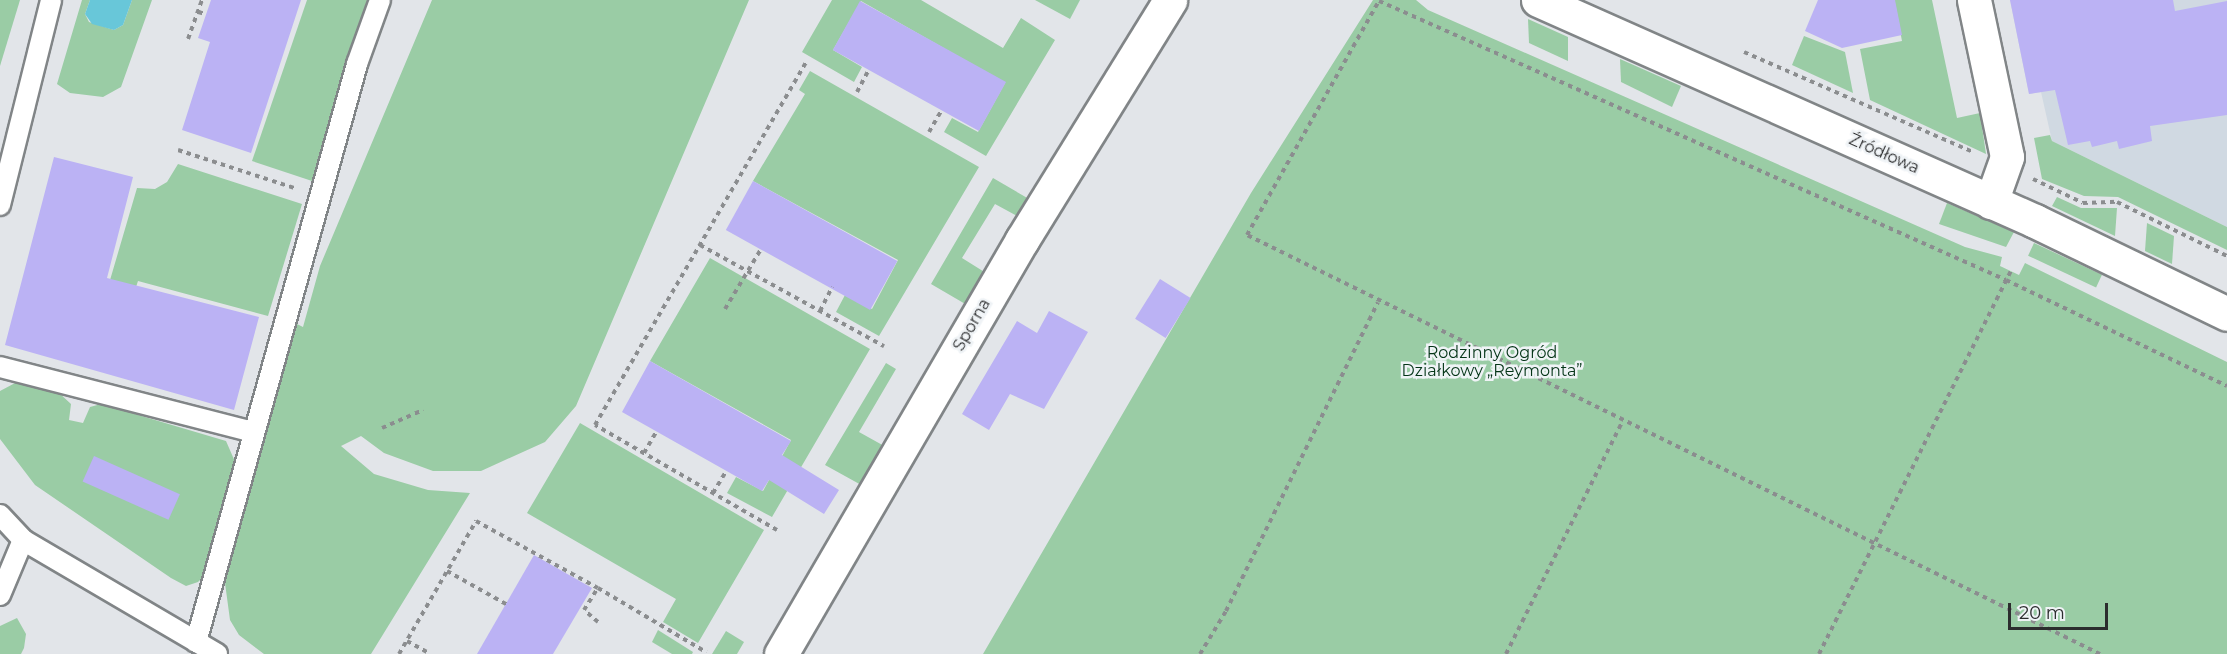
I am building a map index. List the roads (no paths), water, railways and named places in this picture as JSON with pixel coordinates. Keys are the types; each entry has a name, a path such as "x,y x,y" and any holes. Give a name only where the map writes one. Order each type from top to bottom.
{"street":[{"name":"Sporna","path":"782,654 1016,250 1170,0"},
{"name":"Źródłowa","path":"1538,0 1991,202 2227,314"},
{"path":"1974,0 2007,157 1991,202"}],"lane":[{"path":"0,205 51,0"},
{"path":"196,642 318,197 380,0"},
{"path":"0,367 254,432"},
{"path":"0,515 23,540 217,654"},
{"path":"0,595 23,540"}],"water":[{"path":"90,0 132,0 123,25 114,30 92,24 85,14"}],"park label":[{"name":"Rodzinny Ogród Działkowy „Reymonta”","path":"1492,362"}]}
